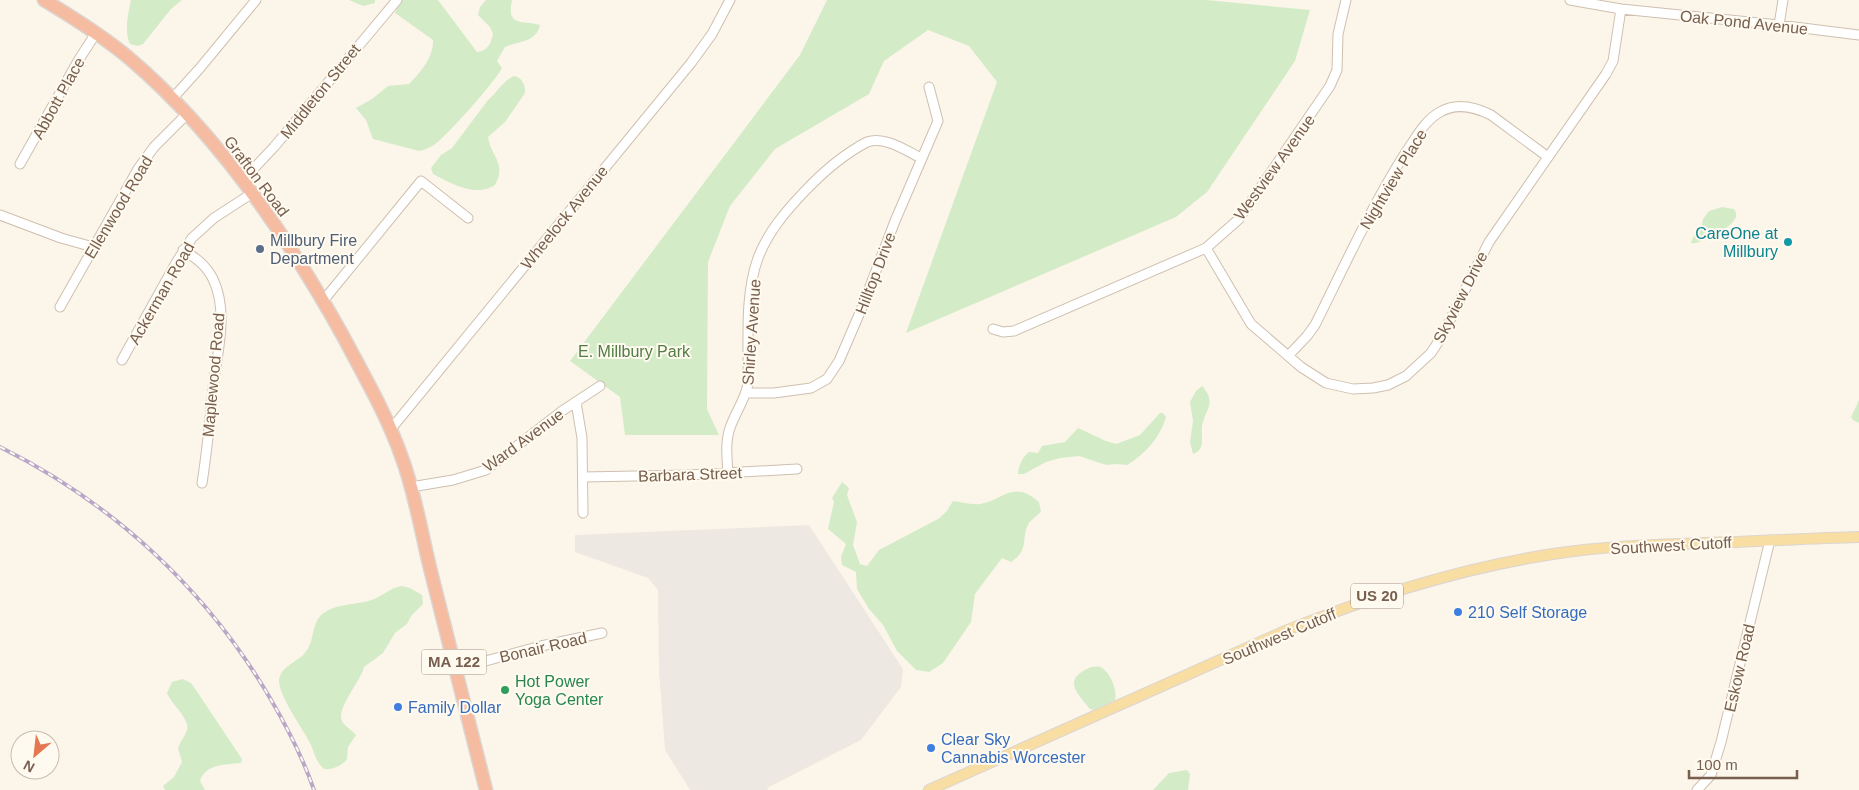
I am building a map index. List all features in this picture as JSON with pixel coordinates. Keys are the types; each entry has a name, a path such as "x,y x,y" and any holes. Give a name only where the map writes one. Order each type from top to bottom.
{"highway":[{"name":"Grafton Road","path":"44,0 96,33 129,58 172,99 242,181 323,301 376,398 403,459 456,669"},
{"name":"MA 122","path":"456,669 486,790"}],"main road":[{"name":"Southwest Cutoff","path":"929,790 1285,631 1332,612 1414,584 1486,566 1560,553 1610,548 1859,537"}],"street":[{"path":"172,99 256,0"},
{"name":"Middleton Street","path":"242,181 274,147 397,0"},
{"name":"Wheelock Avenue","path":"391,429 692,63 712,34 730,0"},
{"name":"Westview Avenue","path":"993,329 1003,332 1014,331 1206,248 1239,219 1325,96 1337,70 1338,34 1346,0"},
{"name":"Oak Pond Avenue","path":"1570,0 1621,9 1859,35"},
{"path":"1779,25 1783,0"},
{"name":"Skyview Drive","path":"1206,248 1251,324 1301,367 1326,383 1354,390 1388,385 1406,376 1431,353 1442,336 1488,242 1606,74 1613,61 1621,9"},
{"name":"Abbott Place","path":"20,164 78,61 96,33"},
{"name":"Hilltop Drive","path":"746,393 774,393 804,390 817,386 827,379 839,361 895,221 938,121 929,87"},
{"name":"Nightview Place","path":"1288,356 1315,325 1394,170 1428,120 1451,107 1460,106 1481,111 1491,116 1548,157"},
{"name":"Ellenwood Road","path":"60,307 138,168 154,147 186,115"},
{"name":"Shirley Avenue","path":"728,472 727,452 730,428 746,393 748,384 748,318 754,271 763,248 782,216 829,168 867,142 873,140 884,141 921,158"},
{"path":"323,301 421,181 468,218"},
{"name":"Ackerman Road","path":"122,360 183,250 192,238 214,218 251,194"},
{"path":"0,215 93,248"},
{"name":"Maplewood Road","path":"183,250 203,264 208,270 213,280 220,310 219,343 202,484"},
{"name":"Ward Avenue","path":"411,488 453,480 486,470 600,386"},
{"path":"576,402 582,438 583,513"},
{"name":"Barbara Street","path":"583,477 688,475 797,469"},
{"name":"Eskow Road","path":"1697,790 1711,775 1721,742 1770,540"},
{"name":"Bonair Road","path":"456,669 541,646 602,633"}],"shaded area":[{"path":"809,525 903,669 901,687 861,740 767,788 768,790 690,790 665,750 659,671 658,590 648,578 575,552 575,535"}],"green space":[{"path":"131,0 182,0 171,9 143,44 138,46 130,44 127,34"},
{"path":"349,0 375,0 375,3 363,6"},
{"path":"400,0 438,0 477,52 484,50 488,46 493,34 490,27 478,15 480,7 486,0 512,0 511,15 514,19 540,25 538,31 531,38 505,47 497,61 502,68 481,96 441,139 434,145 419,151 373,139 366,120 356,108 372,99 388,86 409,84 422,70 429,58 433,40 395,13"},
{"name":"E. Millbury Park","path":"827,0 1206,0 1310,10 1295,61 1207,192 1176,217 906,333 997,82 969,46 928,30 884,61 869,94 775,149 730,206 708,262 707,409 719,435 625,435 620,397 570,361 800,55"},
{"path":"514,76 523,82 525,93 505,122 488,137 499,165 495,185 488,189 472,190 455,185 433,174 431,168 441,155 452,148 488,100 507,80"},
{"path":"1722,207 1734,209 1736,216 1734,221 1709,238 1691,243 1709,211"},
{"path":"1202,386 1207,392 1210,402 1203,421 1201,446 1193,454 1190,442 1193,421 1190,402 1196,391"},
{"path":"1859,400 1859,423 1851,417"},
{"path":"1160,413 1163,413 1166,417 1156,439 1146,451 1127,465 1106,465 1079,456 1046,462 1024,474 1018,474 1021,462 1029,452 1038,453 1042,446 1065,442 1078,428 1116,444 1140,435"},
{"path":"842,482 849,488 847,495 857,522 853,545 860,564 867,566 879,550 938,519 946,512 953,501 980,504 1015,491 1030,495 1039,502 1041,512 1026,528 1021,552 1011,562 1002,558 975,594 971,622 943,663 929,672 916,670 897,651 883,625 869,609 857,589 856,572 842,565 841,557 846,544 828,529 834,502 832,498"},
{"path":"402,586 422,595 423,604 411,616 407,624 395,633 383,653 364,667 342,709 343,723 356,735 348,747 347,759 337,767 324,769 317,760 310,743 283,695 279,681 280,676 285,669 307,650 316,623 323,614 336,607 374,599 394,588"},
{"path":"1091,667 1104,669 1112,682 1116,696 1115,700 1094,710 1090,709 1085,703 1074,686 1077,676"},
{"path":"183,679 194,687 242,759 241,763 217,766 207,771 200,781 205,790 165,790 163,786 174,777 182,762 178,748 187,730 187,726 167,693 172,682"},
{"path":"1187,770 1190,774 1188,790 1153,790 1169,773"}],"railway":[{"path":"0,447 41,469 118,522 186,585 245,658 270,698 283,720 314,790"}],"place":[{"name":"CareOne at Millbury","path":"1788,242"},
{"name":"Millbury Fire Department","path":"260,249"},
{"name":"210 Self Storage","path":"1458,612"},
{"name":"Hot Power Yoga Center","path":"505,690"},
{"name":"Family Dollar","path":"398,707"},
{"name":"Clear Sky Cannabis Worcester","path":"931,748"}]}
